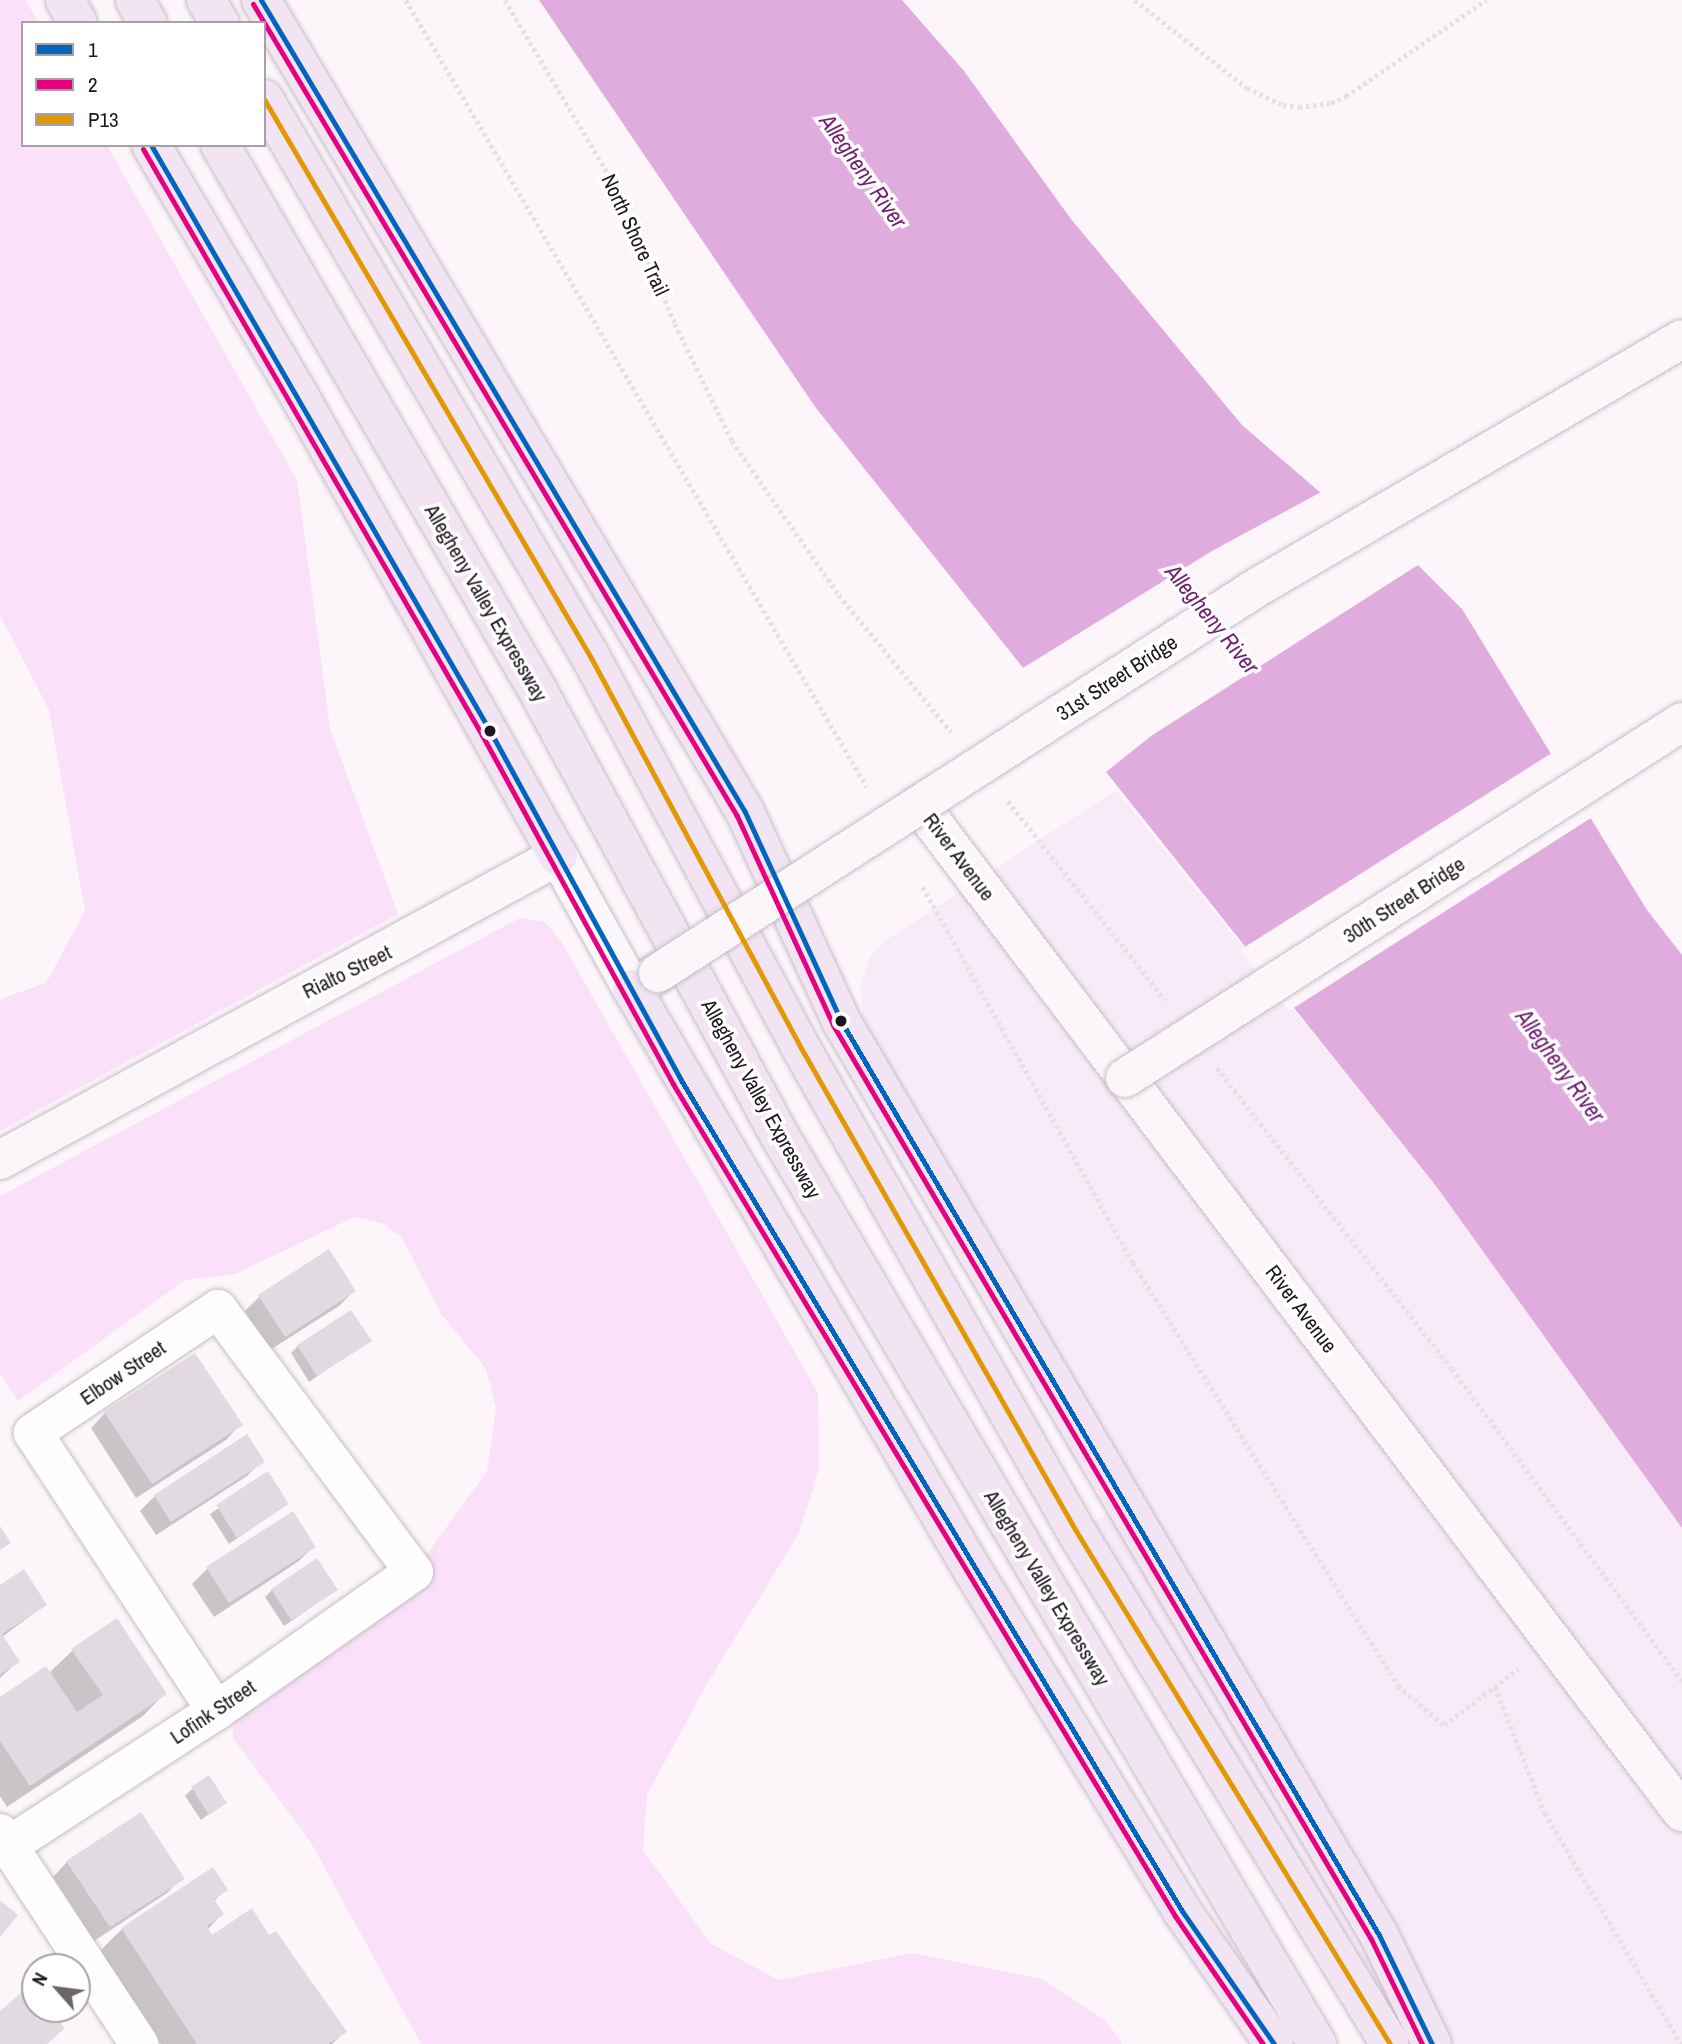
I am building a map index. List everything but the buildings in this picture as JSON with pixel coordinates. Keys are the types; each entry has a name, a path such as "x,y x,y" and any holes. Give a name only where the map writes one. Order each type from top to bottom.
{"highway":[{"path":"65,0 77,21"},
{"path":"135,0 147,21"},
{"path":"206,0 219,21"},
{"path":"266,7 745,812 841,1021 1379,1935 1432,2044"},
{"path":"266,102 590,656 802,1048 1069,1519 1390,2044"},
{"path":"152,147 301,399 558,856"},
{"name":"Allegheny Valley Expressway","path":"221,147 538,691 781,1138 1317,2044"},
{"path":"645,981 973,1571 1182,1912 1274,2044"}],"street":[{"name":"31st Street Bridge","path":"645,981 783,896 1256,588 1682,339"},
{"name":"30th Street Bridge","path":"1125,1078 1682,722"},
{"name":"River Avenue","path":"920,806 1682,1812"},
{"path":"558,856 645,981"},
{"name":"Rialto Street","path":"0,1160 558,856"},
{"name":"Elbow Street","path":"216,1711 33,1433 218,1309 414,1572"},
{"name":"Lofink Street","path":"4,1840 216,1711 414,1572"},
{"path":"4,1840 139,2044"}],"path":[{"name":"North Shore Trail","path":"505,0 622,197 675,324 732,441"},
{"path":"1135,0 1247,88 1283,105 1314,107 1346,96 1486,0"},
{"path":"1495,1687 1545,1814 1681,2044"}],"shaded area":[{"path":"0,0 26,0 37,21 21,21 21,147 108,147 297,480 330,728 398,914 0,1131 0,999 46,983 85,911 49,710 0,615"},
{"path":"1116,790 1436,1186 1682,1528 1682,2044 1390,2044 1076,1531 1138,1495 864,1020 860,984 871,955 889,938"},
{"path":"520,918 545,922 561,941 818,1393 819,1468 799,1533 704,1689 647,1795 643,1850 711,1944 779,1980 912,1953 1042,1979 1106,2021 1123,2044 421,2044 310,1841 233,1738 232,1698 414,1572 487,1471 496,1408 486,1369 441,1314 402,1238 384,1224 354,1217 236,1274 185,1280 18,1401 0,1374 0,1196"}],"water":[{"name":"Allegheny River","path":"539,0 902,0 964,71 1071,219 1242,425 1322,494 1420,567 1462,609 1647,910 1682,955 1682,1528 1436,1186 816,408"}],"pier":[{"path":"1323,491 1421,563 1151,736 1101,776 1018,671 1212,551"},
{"path":"1555,751 1594,816 1289,1011 1240,950"}],"transit line":[{"name":"1","path":"261,0 745,812 841,1021 1379,1935 1432,2044"},
{"name":"2","path":"253,4 263,21"},
{"name":"2","path":"266,26 737,816 833,1025 1371,1939 1422,2044"},
{"name":"P13","path":"266,102 590,656 801,1048 1076,1531 1390,2044"},
{"name":"1","path":"152,147 490,731 681,1080 1182,1911 1274,2044"},
{"name":"2","path":"143,149 482,735 673,1084 1175,1916 1263,2044"}]}
